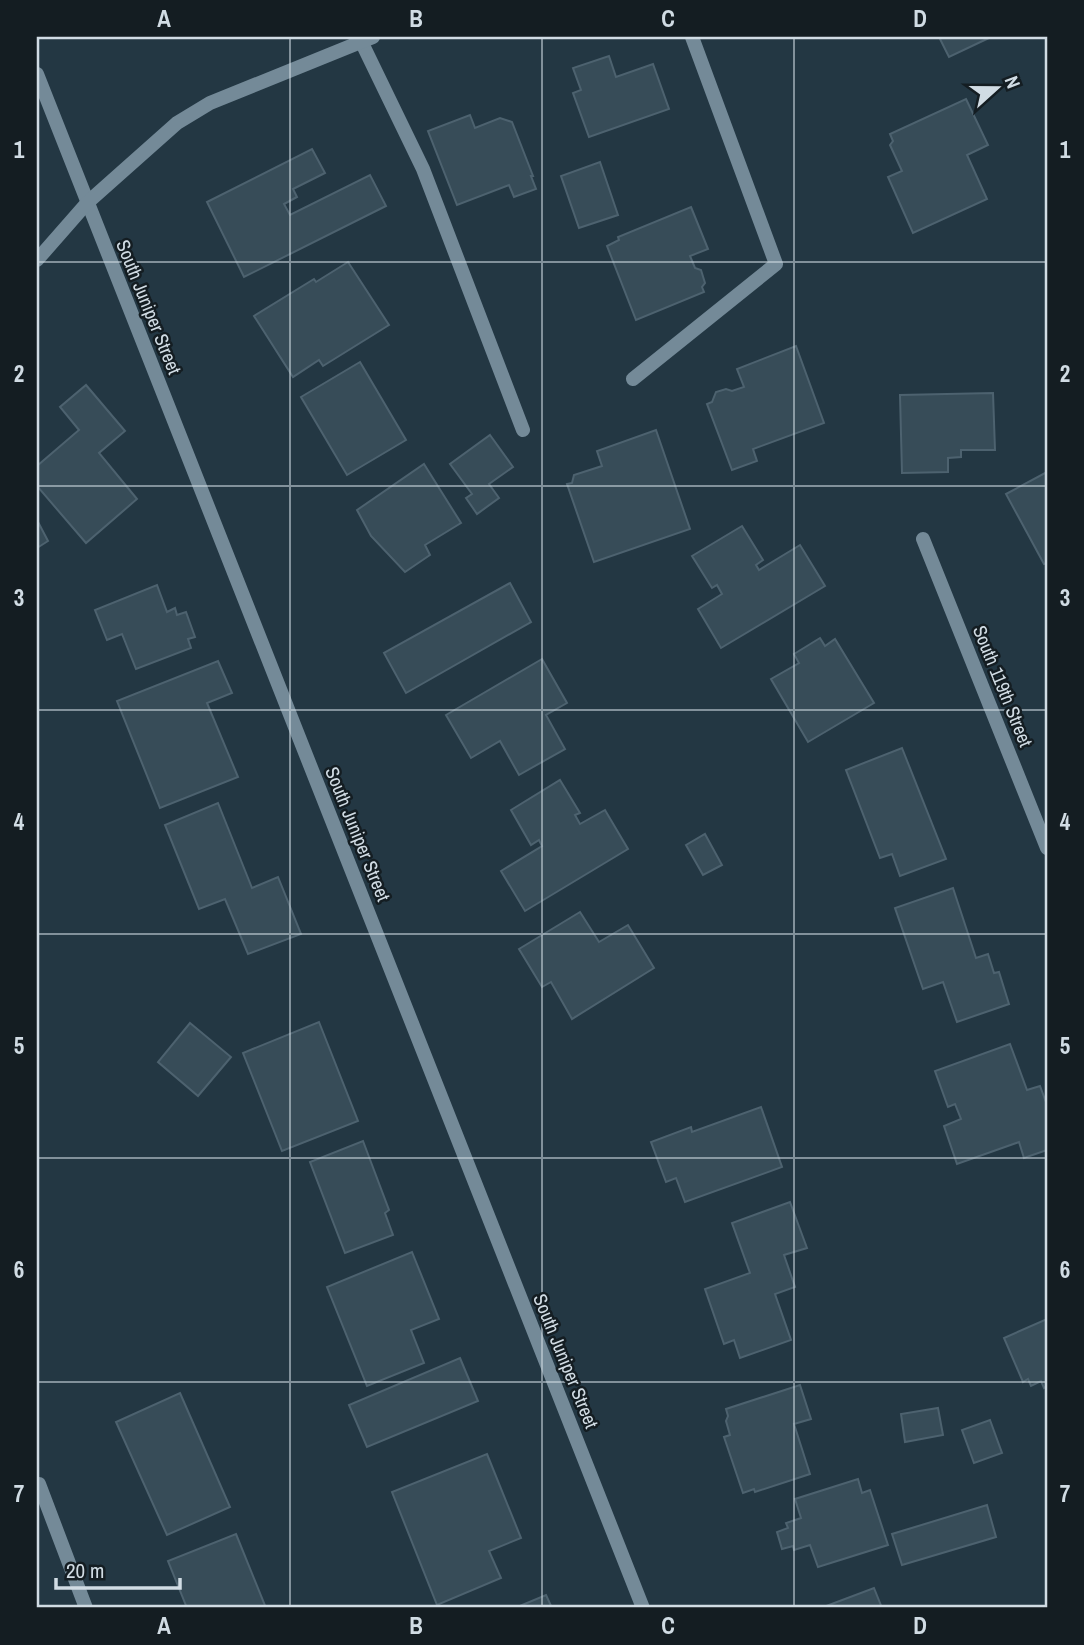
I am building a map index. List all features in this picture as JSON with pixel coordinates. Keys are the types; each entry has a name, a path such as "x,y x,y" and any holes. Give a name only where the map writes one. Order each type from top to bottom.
{"street":[{"path":"633,379 776,264 692,37"},
{"path":"37,260 87,203 177,123 210,103 367,39 423,169 523,430"},
{"name":"South Juniper Street","path":"37,74 643,1608"},
{"name":"South 119th Street","path":"923,539 1047,848"},
{"path":"39,1484 86,1608"}],"building":[{"path":"939,37 991,37 949,57"},
{"path":"609,56 616,77 653,64 669,109 589,137 573,93 581,90 573,68"},
{"path":"966,99 988,145 967,155 987,199 913,233 888,177 902,171 890,145 893,141 890,134"},
{"path":"470,115 475,128 500,118 512,122 536,189 514,197 509,185 457,205 428,131"},
{"path":"312,149 325,173 293,189 297,197 284,204 290,215 370,175 386,206 244,277 207,202"},
{"path":"600,162 618,215 579,228 561,176"},
{"path":"691,207 708,249 690,256 695,268 701,270 705,283 702,287 704,292 636,320 607,246 619,240 618,237"},
{"path":"348,262 389,325 323,366 319,360 293,377 254,316 314,279 316,282"},
{"path":"796,346 824,423 753,449 757,461 732,470 707,404 712,402 716,392 744,387 737,369"},
{"path":"360,362 406,440 347,475 301,397"},
{"path":"86,385 125,431 99,453 137,499 86,543 37,486 37,466 79,430 60,407"},
{"path":"993,393 995,450 961,450 961,457 948,458 948,472 902,473 900,395"},
{"path":"656,430 690,529 594,562 567,484 572,483 574,475 602,466 597,451"},
{"path":"490,435 513,467 489,484 499,498 477,514 466,498 472,494 450,464"},
{"path":"424,464 461,523 425,545 430,555 405,572 371,536 357,510"},
{"path":"1047,472 1047,563 1044,564 1006,494"},
{"path":"37,520 48,541 37,548"},
{"path":"742,526 763,560 756,565 759,570 800,545 825,586 721,648 698,609 722,594 717,585 712,588 692,556"},
{"path":"510,583 531,622 406,693 384,653"},
{"path":"157,585 167,612 175,608 177,615 186,612 195,637 188,639 191,648 136,669 122,634 107,640 95,610"},
{"path":"820,638 825,646 835,639 874,703 808,742 771,679 799,663 794,654"},
{"path":"542,659 567,703 546,715 565,749 519,775 500,741 471,758 446,715"},
{"path":"218,661 232,693 207,703 238,777 160,808 117,701"},
{"path":"902,748 946,859 900,876 892,854 880,858 846,770"},
{"path":"560,780 580,813 575,815 580,824 605,810 628,849 525,911 501,871 542,846 539,840 531,845 511,810"},
{"path":"218,803 252,888 278,877 301,934 248,954 225,899 199,909 165,825"},
{"path":"705,834 722,865 703,875 686,845"},
{"path":"953,888 976,958 988,954 994,973 999,972 1009,1004 957,1022 943,982 923,989 895,908"},
{"path":"580,912 599,942 628,925 654,968 572,1019 551,982 542,987 519,949"},
{"path":"319,1022 358,1121 282,1151 243,1053"},
{"path":"190,1023 231,1057 198,1096 158,1062"},
{"path":"1010,1044 1027,1090 1040,1086 1047,1105 1047,1150 1024,1158 1019,1142 957,1164 944,1126 961,1119 955,1104 948,1107 935,1071"},
{"path":"761,1107 782,1167 685,1202 676,1178 666,1182 651,1142 691,1127 692,1132"},
{"path":"363,1141 389,1210 385,1213 393,1235 345,1253 310,1162"},
{"path":"790,1202 807,1248 784,1255 795,1287 775,1294 791,1340 740,1358 734,1340 724,1344 705,1289 750,1273 732,1223"},
{"path":"412,1252 439,1319 411,1330 424,1363 367,1386 327,1287"},
{"path":"1047,1319 1047,1386 1044,1388 1041,1381 1031,1386 1028,1379 1023,1382 1004,1338"},
{"path":"460,1358 478,1401 367,1447 349,1405"},
{"path":"800,1385 811,1419 794,1424 810,1474 755,1492 754,1489 743,1493 724,1437 730,1435 726,1409"},
{"path":"180,1393 230,1507 167,1535 116,1422"},
{"path":"938,1408 943,1435 905,1442 901,1414"},
{"path":"990,1420 1002,1453 974,1463 962,1430"},
{"path":"487,1454 521,1538 489,1551 501,1578 437,1605 392,1492"},
{"path":"858,1479 862,1493 870,1490 888,1545 818,1567 810,1545 794,1550 793,1546 782,1549 777,1532 788,1528 786,1523 801,1518 795,1499"},
{"path":"987,1505 996,1537 902,1565 892,1534"},
{"path":"236,1534 266,1608 187,1608 168,1561"},
{"path":"874,1588 882,1608 821,1608"},
{"path":"546,1595 552,1608 515,1608"}]}
